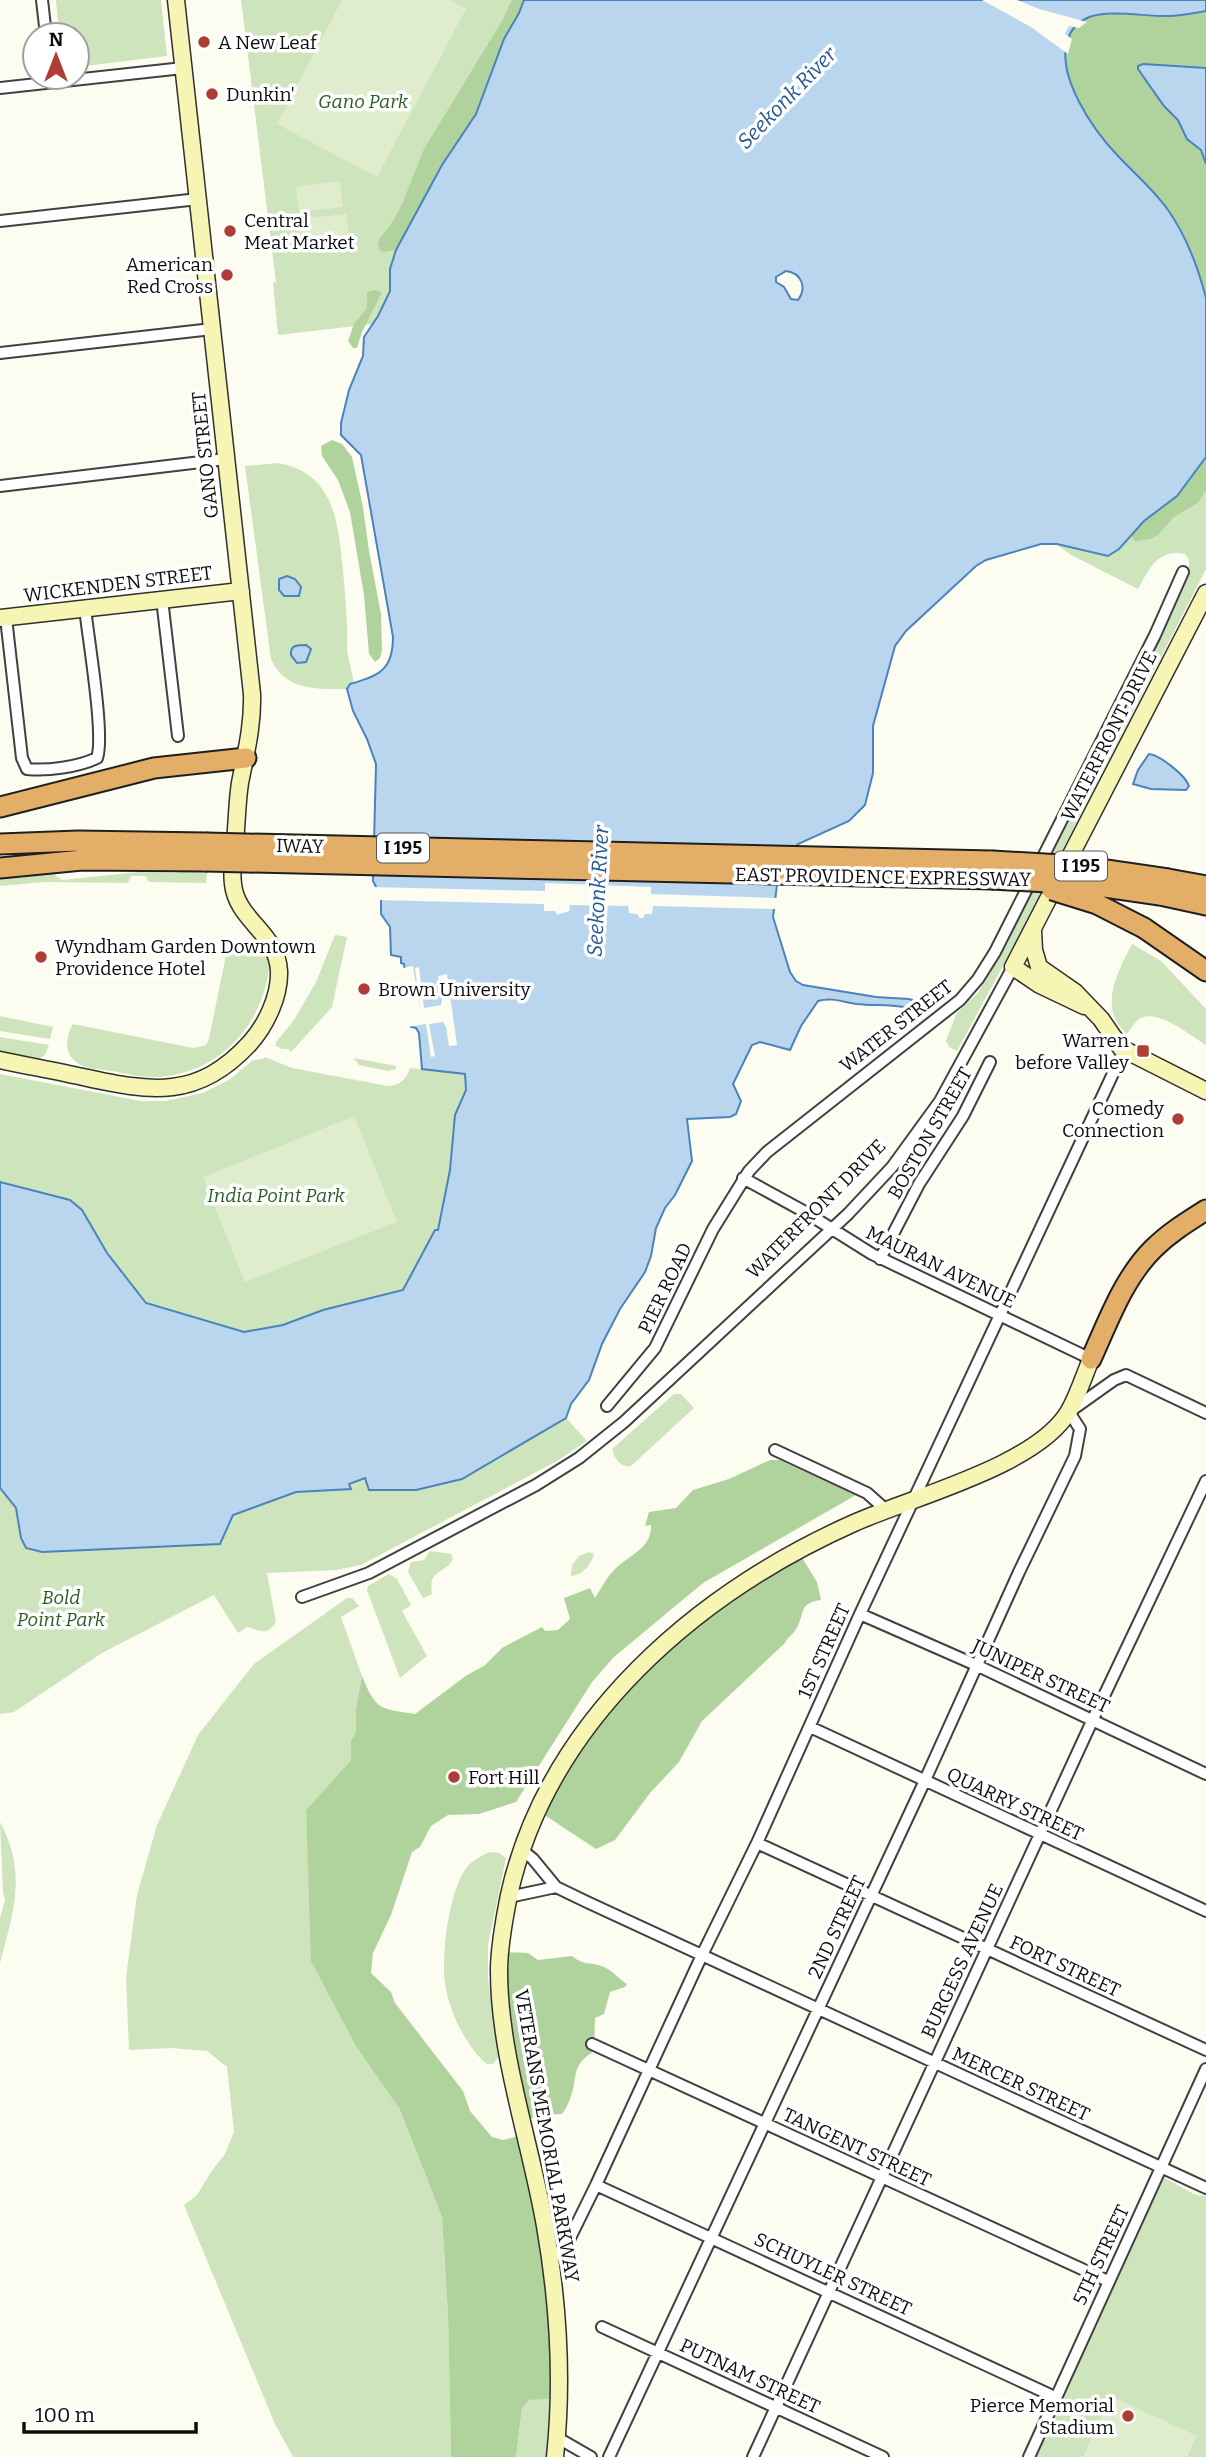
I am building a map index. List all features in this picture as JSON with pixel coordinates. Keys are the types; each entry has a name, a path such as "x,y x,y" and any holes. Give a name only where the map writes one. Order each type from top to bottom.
{"highway":[{"path":"0,807 154,768 246,758"},
{"name":"IWAY","path":"0,844 78,841 206,852 600,861"},
{"name":"IWAY","path":"0,868 206,852"},
{"name":"EAST PROVIDENCE EXPRESSWAY","path":"600,861 1164,887 1206,886"},
{"name":"EAST PROVIDENCE EXPRESSWAY","path":"600,861 1041,863 1108,869 1164,887 1206,905"},
{"path":"992,879 1041,887 1109,909 1144,928 1205,971"},
{"path":"1091,1359 1120,1297 1139,1265 1168,1236 1206,1210"}],"main road":[{"name":"GANO STREET","path":"0,1060 141,1089 175,1088 189,1084 222,1067 248,1045 259,1031 271,1007 279,979 278,962 271,945 244,914 233,884 239,790 252,727 252,694 176,0"},
{"name":"WICKENDEN STREET","path":"3,618 241,591"},
{"name":"WATERFRONT DRIVE","path":"1013,967 1206,593"},
{"path":"1034,926 1036,961 1046,973"},
{"path":"1013,967 1046,973 1075,992 1101,1019 1114,1041 1124,1050 1206,1091"},
{"path":"1013,967 1040,985 1089,1008"},
{"name":"VETERANS MEMORIAL PARKWAY","path":"555,2457 558,2438 559,2357 550,2262 503,2018 499,1972 502,1932 509,1897 532,1823 554,1780 590,1725 658,1649 696,1616 773,1564 815,1541 886,1509 1012,1459 1046,1435 1069,1412 1091,1359"}],"street":[{"path":"42,0 44,21"},
{"path":"91,76 183,68"},
{"path":"0,88 21,85"},
{"path":"0,221 198,199"},
{"path":"0,353 212,329"},
{"path":"0,486 226,459"},
{"name":"WATER STREET","path":"743,1178 767,1152 899,1045 960,1000 978,979 995,952 1155,635 1182,572"},
{"path":"162,599 178,736"},
{"path":"3,618 24,765 27,769 46,769 90,761 99,754 99,730 85,608"},
{"name":"WATERFRONT DRIVE","path":"302,1597 369,1573 536,1485 579,1458 624,1422 885,1175 928,1121 1013,967"},
{"name":"1ST STREET","path":"550,2262 568,2242 596,2185 1124,1050"},
{"name":"BOSTON STREET","path":"880,1258 919,1184 963,1115 990,1062"},
{"name":"MAURAN AVENUE","path":"743,1178 880,1258 1091,1359"},
{"name":"PIER ROAD","path":"607,1406 655,1348 707,1240 743,1178"},
{"path":"1069,1412 1114,1380 1126,1375 1206,1413"},
{"name":"2ND STREET","path":"610,2457 1075,1456 1080,1429 1069,1412"},
{"path":"775,1450 867,1493 886,1509"},
{"name":"BURGESS AVENUE","path":"753,2457 1093,1719 1206,1481"},
{"name":"JUNIPER STREET","path":"860,1614 1093,1719 1206,1774"},
{"name":"QUARRY STREET","path":"810,1727 1206,1911"},
{"name":"FORT STREET","path":"757,1843 1206,2050"},
{"name":"MERCER STREET","path":"522,1850 556,1887 1206,2188"},
{"path":"509,1897 556,1887"},
{"name":"TANGENT STREET","path":"592,2044 1108,2281"},
{"name":"5TH STREET","path":"1029,2457 1206,2069"},
{"name":"SCHUYLER STREET","path":"596,2185 1055,2397"},
{"name":"PUTNAM STREET","path":"602,2327 883,2457"},
{"path":"558,2438 591,2457"}],"green space":[{"path":"56,0 161,0 167,56 91,65 91,21 58,21"},
{"name":"Gano Park","path":"241,0 524,0 463,131 396,250 390,269 390,291 373,324 278,335 273,283 276,282"},
{"path":"342,0 450,0 466,9 377,177 277,124"},
{"path":"512,0 524,0 504,39 476,114 442,165 396,250 383,252 378,243 402,204 424,149"},
{"path":"1206,11 1206,68 1143,64 1138,69 1164,106 1178,120 1187,139 1201,150 1206,164 1206,298 1191,252 1175,220 1157,196 1108,145 1088,117 1072,85 1065,53 1074,27 1093,16 1114,13 1174,16"},
{"path":"340,181 343,207 299,212 296,187"},
{"path":"346,214 349,239 300,245 297,219"},
{"path":"367,292 382,292 357,348 353,348 348,341 354,324 367,308"},
{"path":"332,440 342,444 352,457 363,507 381,614 382,650 380,658 375,662 369,654 364,595 350,512 338,480 322,456 321,446"},
{"path":"1206,457 1206,490 1199,502 1173,518 1158,535 1135,541 1131,536 1144,521 1177,496"},
{"path":"278,463 312,477 330,503 335,518 343,570 347,650 354,683 347,689 313,688 293,683 277,669 271,659 245,466"},
{"path":"1206,490 1206,569 957,1051 949,1047 946,1041 956,1014 977,994 1008,943 1013,928 1145,669 1189,566 1185,554 1168,554 1161,557 1146,574 1138,589 1071,555 1056,544 1108,555 1119,549 1131,536 1139,539 1150,538 1193,505"},
{"path":"187,870 207,872 206,883 149,882 146,876 131,876 128,883 45,882 0,886 0,878 51,872 62,880"},
{"path":"335,935 347,937 332,1007 293,1050 290,1052 289,1049 282,1049 276,1046 276,1042 294,1020 316,982"},
{"path":"244,940 258,943 270,954 262,999 239,1037 204,1065 183,1073 159,1077 135,1076 85,1066 75,1062 69,1054 67,1041 73,1024 193,1048 206,1045 228,945"},
{"path":"1132,944 1161,961 1206,1009 1206,1045 1157,1017 1141,1018 1127,1034 1118,1024 1113,1013 1113,990"},
{"path":"0,1016 53,1027 50,1039 0,1031"},
{"path":"0,1037 49,1045 45,1055 39,1059 0,1052"},
{"name":"India Point Park","path":"265,1057 292,1068 388,1086 402,1081 410,1068 465,1074 466,1090 455,1115 450,1170 438,1231 435,1230 403,1290 323,1310 283,1325 244,1332 146,1304 107,1253 82,1211 70,1200 0,1182 0,1074 141,1101 165,1101 203,1093 229,1080 253,1060"},
{"path":"354,1058 396,1066 396,1069 388,1071 359,1065"},
{"path":"354,1116 397,1222 245,1282 203,1177"},
{"path":"674,1394 681,1394 694,1408 631,1466 621,1464 612,1449"},
{"name":"Bold Point Park","path":"566,1418 587,1441 557,1461 361,1565 336,1570 267,1573 276,1622 269,1630 247,1627 238,1633 214,1595 102,1653 14,1712 0,1714 0,1464 79,1551 220,1544 233,1515 296,1492 350,1489 349,1484 365,1478 369,1490 416,1490 462,1479"},
{"path":"770,1460 779,1460 856,1495 703,1583 614,1657 592,1682 516,1802 479,1814 448,1815 431,1826 420,1847 412,1852 391,1915 373,1953 371,1973 391,1992 395,2003 463,2091 470,2111 492,2137 503,2140 526,2134 547,2230 558,2398 529,2400 522,2408 516,2457 451,2457 448,2314 442,2217 399,2108 356,2046 311,1961 306,1810 351,1760 351,1741 356,1732 356,1708 362,1676 371,1696 381,1706 415,1714 467,1675 484,1666 502,1648 542,1627 545,1631 558,1630 570,1619 564,1598 590,1588 595,1598 614,1570 648,1540 651,1525 645,1526 649,1512 676,1508 693,1490 729,1479"},
{"path":"430,1551 451,1554 453,1559 432,1580 432,1594 423,1598 408,1572 411,1562 424,1560"},
{"path":"589,1552 594,1554 589,1566 583,1572 571,1576 572,1565 579,1556"},
{"path":"801,1556 817,1582 821,1600 813,1601 805,1607 799,1624 785,1643 702,1721 679,1762 650,1793 615,1840 596,1849 543,1814 550,1790 625,1690 702,1616"},
{"path":"389,1574 397,1579 411,1605 402,1611 427,1656 400,1678 367,1590 368,1586"},
{"path":"347,1598 352,1598 359,1606 341,1617 362,1676 356,1708 356,1732 351,1741 351,1760 306,1810 309,1882 442,2217 448,2314 451,2457 293,2457 275,2424 184,2205 197,2195 225,2154 234,2132 227,2067 207,2051 171,2048 129,2050 126,1978 137,1895 157,1825 198,1735 254,1664"},
{"path":"0,1822 8,1841 16,1875 10,1926 0,1963 0,1918 5,1900"},
{"path":"490,1852 499,1853 506,1858 488,1945 488,1979 499,2056 493,2064 487,2064 472,2048 455,2017 445,1984 444,1957 451,1906 461,1877 472,1862"},
{"path":"504,1952 528,1953 538,1960 572,1956 581,1962 607,1969 627,1984 610,1992 604,2014 595,2018 594,2051 578,2067 573,2091 562,2114 524,2120 508,2033"},
{"path":"1161,2176 1196,2195 1206,2196 1206,2457 1033,2457"},
{"name":"Pierce Memorial Stadium","path":"1111,2396 1197,2436 1187,2457 1083,2457"},
{"path":"558,2398 555,2457 516,2457 522,2408 529,2400"}],"water":[{"name":"Seekonk River","path":"524,0 1206,0 1206,11 1183,15 1114,13 1093,16 1074,27 1065,53 1072,85 1088,117 1108,145 1168,210 1181,231 1195,264 1206,298 1206,457 1177,496 1144,521 1119,549 1108,556 1057,544 1041,544 986,560 976,566 906,631 895,646 873,726 873,773 865,805 849,821 798,844 791,851 778,877 773,917 790,972 796,981 803,985 876,997 909,999 912,1000 912,1005 908,1008 833,1000 818,1001 801,1026 790,1050 760,1042 752,1045 733,1084 741,1101 736,1114 730,1117 687,1119 692,1161 656,1228 645,1272 620,1309 602,1344 589,1380 571,1404 566,1418 462,1479 416,1490 369,1490 365,1478 349,1484 351,1489 296,1492 233,1515 220,1544 42,1552 26,1548 21,1538 16,1508 0,1488 0,1182 70,1200 82,1210 107,1253 146,1303 244,1332 283,1325 323,1310 403,1290 435,1230 438,1230 450,1170 455,1115 466,1090 465,1074 422,1069 419,1033 416,1028 411,1027 404,964 401,963 401,957 391,955 390,927 381,914 381,897 373,881 376,764 353,711 347,689 350,684 369,678 382,670 390,657 393,637 361,455 341,435 341,423 349,390 363,356 364,337 390,291 390,269 396,250 442,165 476,114 504,39","holes":["786,271 791,272 801,282 802,291 798,300 791,299 784,287 776,282 776,277"]},
{"path":"1143,64 1206,68 1206,164 1201,150 1187,139 1178,120 1164,106 1138,69 1138,66"},
{"path":"287,576 295,579 301,587 299,596 284,596 279,590 279,579"},
{"path":"306,645 311,649 306,662 297,663 291,655 293,647"},
{"path":"1149,754 1166,762 1178,772 1189,786 1186,790 1151,789 1133,784 1138,770"}],"pier":[{"path":"982,0 1017,0 1087,22 1079,28 1069,26 1065,34 1072,39 1068,54 1031,27"},
{"path":"545,883 651,887 651,894 778,898 777,909 653,906 652,914 645,914 640,918 637,914 629,913 628,906 570,905 569,911 557,915 555,911 544,911 544,904 377,900 371,887 545,891"},
{"path":"413,966 420,1009 415,968 419,967 424,1008 441,1005 438,976 447,974 457,1045 449,1046 443,1022 429,1024 435,1056 431,1057 426,1024 408,1027 401,974 403,968"}],"place":[{"name":"A New Leaf","path":"204,42"},
{"name":"Dunkin'","path":"212,94"},
{"name":"Central Meat Market","path":"230,231"},
{"name":"American Red Cross","path":"227,275"},
{"name":"Wyndham Garden Downtown Providence Hotel","path":"41,957"},
{"name":"Brown University","path":"364,989"},
{"name":"Warren before Valley","path":"1143,1051"},
{"name":"Comedy Connection","path":"1178,1119"},
{"name":"Fort Hill","path":"454,1777"},
{"name":"Pierce Memorial Stadium","path":"1128,2416"}]}
